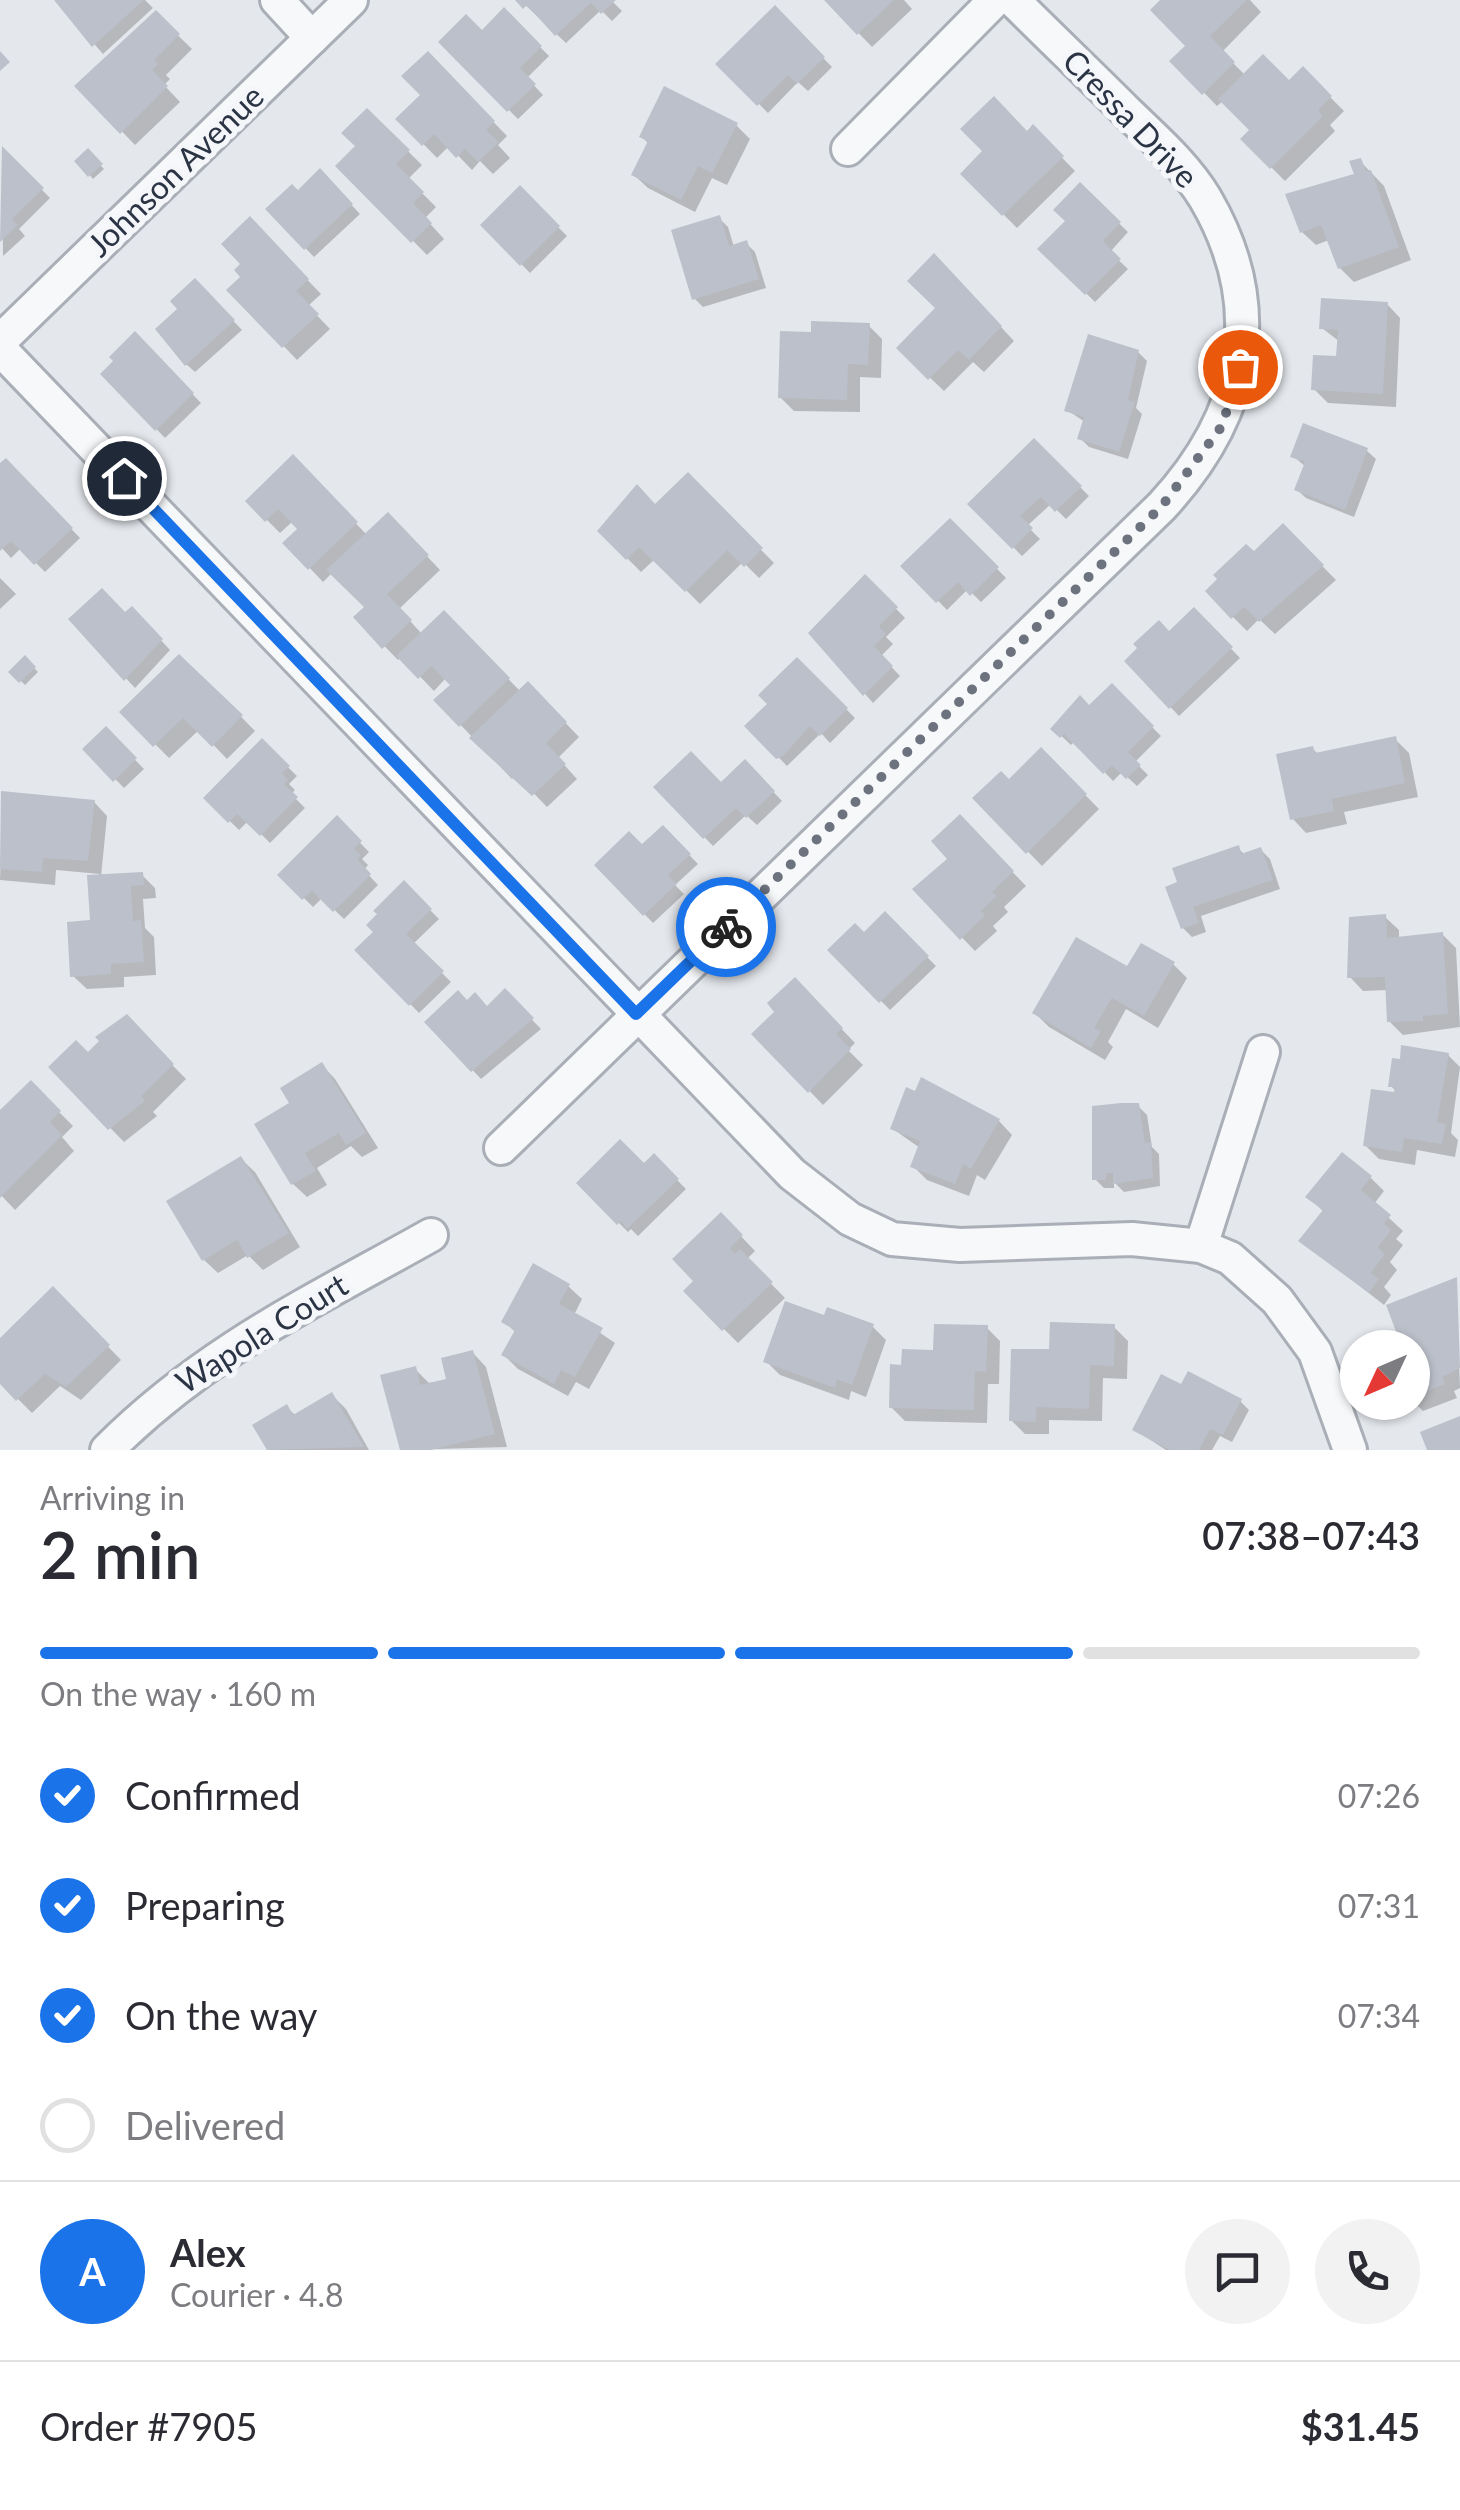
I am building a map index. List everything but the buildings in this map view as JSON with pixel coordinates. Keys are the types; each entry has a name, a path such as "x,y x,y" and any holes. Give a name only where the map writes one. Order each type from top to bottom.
{"street":[{"path":"276,0 312,38"},
{"name":"Johnson Avenue","path":"0,345 351,0"},
{"path":"848,149 995,0"},
{"name":"Cressa Drive","path":"501,1148 1162,506 1222,426 1240,367 1239,296 1219,229 1204,196 1173,157 1013,0"},
{"path":"0,345 792,1174 850,1220 892,1240 960,1246 1132,1239 1200,1246 1230,1258 1277,1300 1316,1352 1350,1450"},
{"path":"1200,1246 1262,1052"},
{"name":"Wapola Court","path":"107,1450 189,1375 319,1294 430,1236"}],"way so far":[{"path":"726,927 1162,506 1222,426 1240,367"}],"route":[{"path":"124,478 636,1014 726,927"}]}
